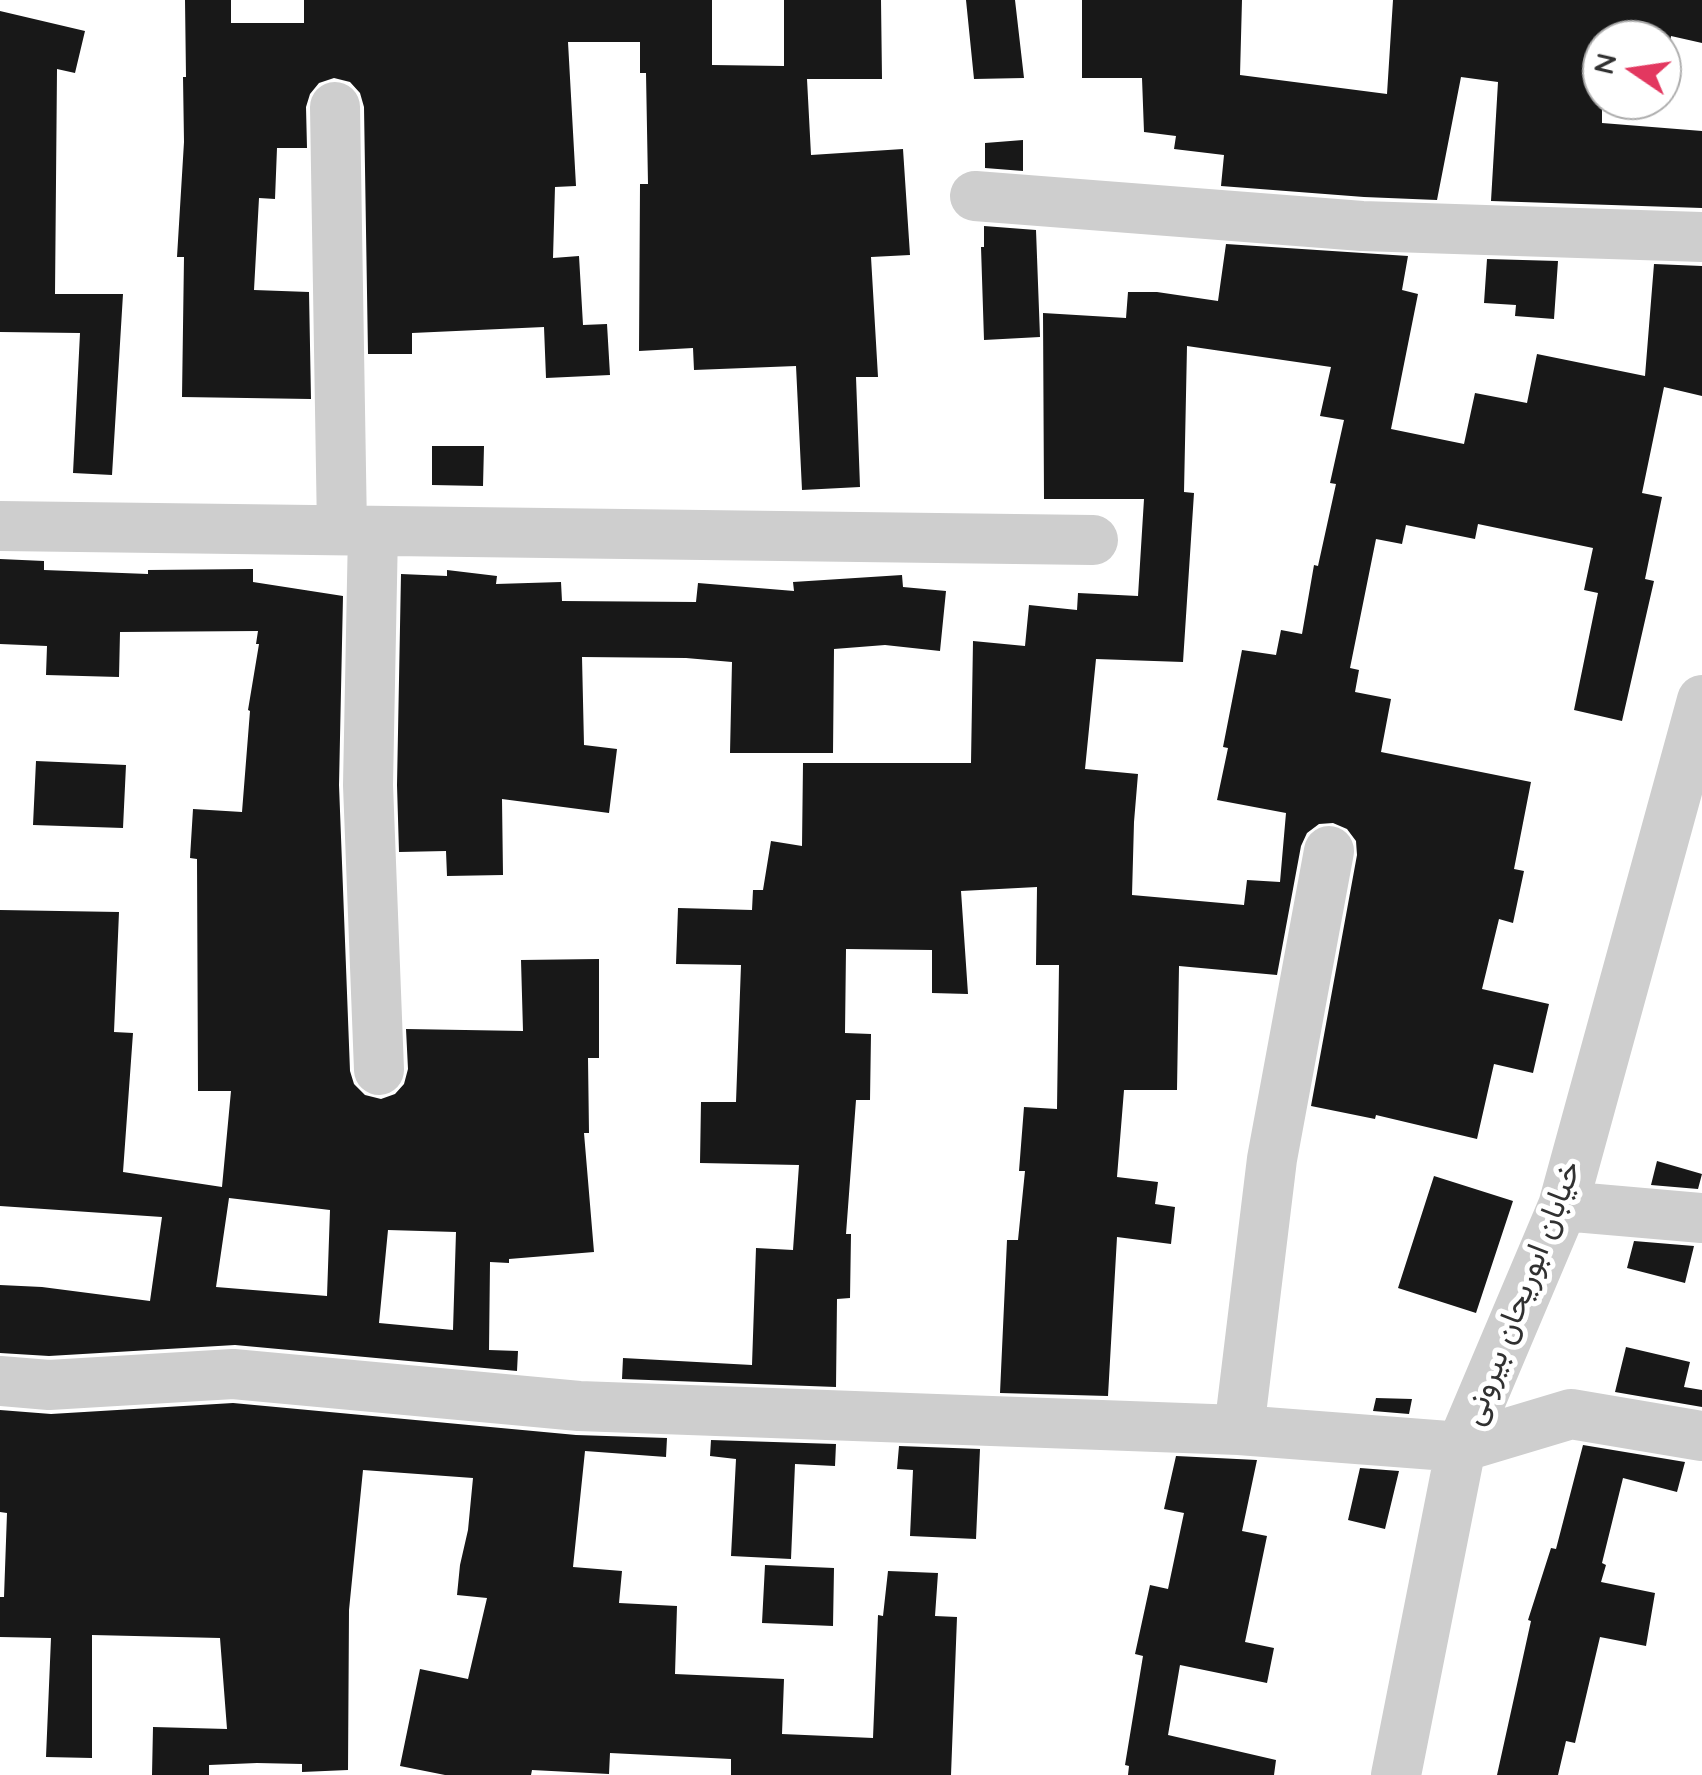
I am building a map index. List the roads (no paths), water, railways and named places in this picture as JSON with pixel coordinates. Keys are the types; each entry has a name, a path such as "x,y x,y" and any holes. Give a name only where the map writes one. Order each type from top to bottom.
{"street":[{"path":"335,107 358,531 379,1070"},
{"path":"975,196 1362,226 1702,237"},
{"path":"0,526 1094,540"},
{"name":"خیابان ابوریحان بیرونی","path":"1396,1775 1461,1447 1563,1206 1684,826 1702,700"},
{"path":"1239,1430 1272,1159 1328,851"},
{"path":"1563,1206 1702,1218"},
{"path":"0,1381 49,1385 233,1374 580,1406 1239,1430 1461,1447 1570,1414 1702,1436"}]}
